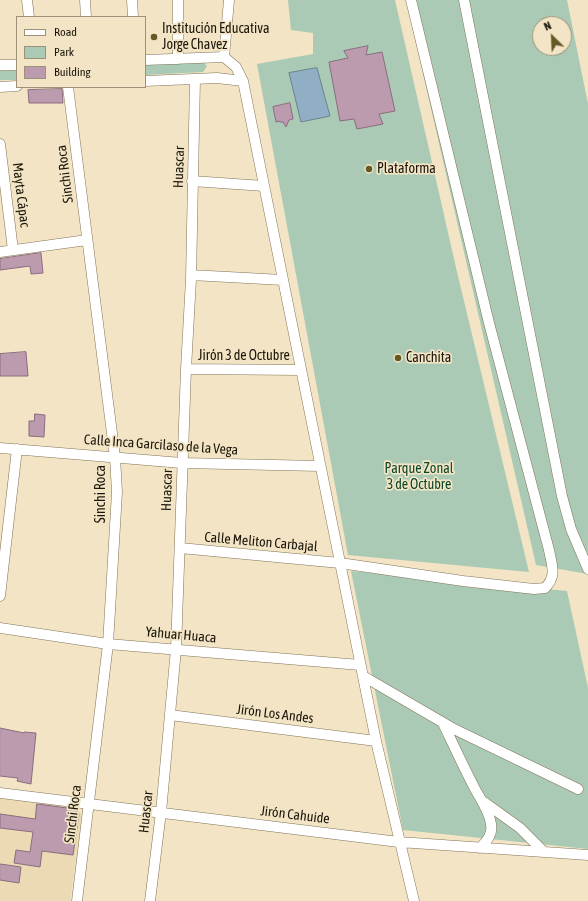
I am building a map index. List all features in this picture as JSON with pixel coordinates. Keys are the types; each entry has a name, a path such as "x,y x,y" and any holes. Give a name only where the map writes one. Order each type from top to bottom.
{"street":[{"path":"27,0 29,16"},
{"path":"85,0 86,16"},
{"path":"132,0 133,16"},
{"path":"178,0 178,59"},
{"path":"224,57 229,0"},
{"name":"Calle Meliton Carbajal","path":"180,548 340,563 463,581 534,589 545,588 551,582 553,577 549,550 489,323 411,0"},
{"path":"464,0 562,496 571,529 588,569"},
{"path":"146,60 224,57 236,67 243,81 360,665 399,842 414,901"},
{"path":"0,65 16,65"},
{"path":"146,81 217,78 243,81"},
{"name":"Huascar","path":"150,901 161,812 176,649 182,463 191,275 195,79"},
{"path":"0,87 16,86"},
{"name":"Sinchi Roca","path":"68,88 115,457 117,492 108,644 77,901"},
{"name":"Mayta Cápac","path":"0,144 13,250"},
{"path":"192,181 264,186"},
{"path":"0,252 87,240"},
{"path":"191,275 283,280"},
{"name":"Jirón 3 de Octubre","path":"186,369 301,370"},
{"name":"Calle Inca Garcilaso de la Vega","path":"0,448 182,463 320,466"},
{"path":"0,596 17,449"},
{"name":"Yahuar Huaca","path":"0,628 108,644 360,665"},
{"path":"363,676 443,723 578,789"},
{"name":"Jirón Los Andes","path":"170,715 376,741"},
{"path":"443,723 474,788 482,801 491,824 491,832 488,841 480,848"},
{"name":"Jirón Cahuide","path":"0,793 399,842 588,855"},
{"path":"482,801 520,828 544,852"}],"shaded area":[{"path":"0,797 76,807 82,815 70,901 0,901"}],"green space":[{"name":"Parque Zonal 3 de Octubre","path":"288,0 395,0 457,272 529,572 348,555 257,64 313,54 313,33 291,30"},
{"path":"406,0 567,0 570,16 532,16 532,56 572,56 572,25 588,104 588,574 536,565"},
{"path":"203,62 207,66 203,72 146,75 146,64"},
{"path":"16,70 16,80 0,80 0,71"},
{"path":"351,571 567,591 588,688 588,849 403,830"}],"water":[{"path":"317,68 330,116 301,122 289,73"}],"building":[{"path":"368,46 366,55 382,52 395,111 379,114 383,124 357,129 354,119 340,121 329,62 348,58 344,51"},
{"path":"62,89 63,103 29,103 28,90"},
{"path":"290,103 293,119 289,120 286,127 283,122 276,122 273,107"},
{"path":"41,253 43,273 31,274 30,266 0,270 0,259"},
{"path":"26,352 28,376 0,376 0,354"},
{"path":"35,414 45,415 44,437 29,436 29,421 34,421"},
{"path":"0,728 24,733 36,733 31,784 17,781 18,778 0,776"},
{"path":"37,804 75,809 79,814 73,855 42,851 40,867 14,863 16,850 30,852 33,832 0,828 0,814 35,819"},
{"path":"0,864 21,867 19,883 0,880"}],"place":[{"name":"Institución Educativa Jorge Chavez","path":"154,37"},
{"name":"Plataforma","path":"369,169"},
{"name":"Canchita","path":"398,358"}]}
